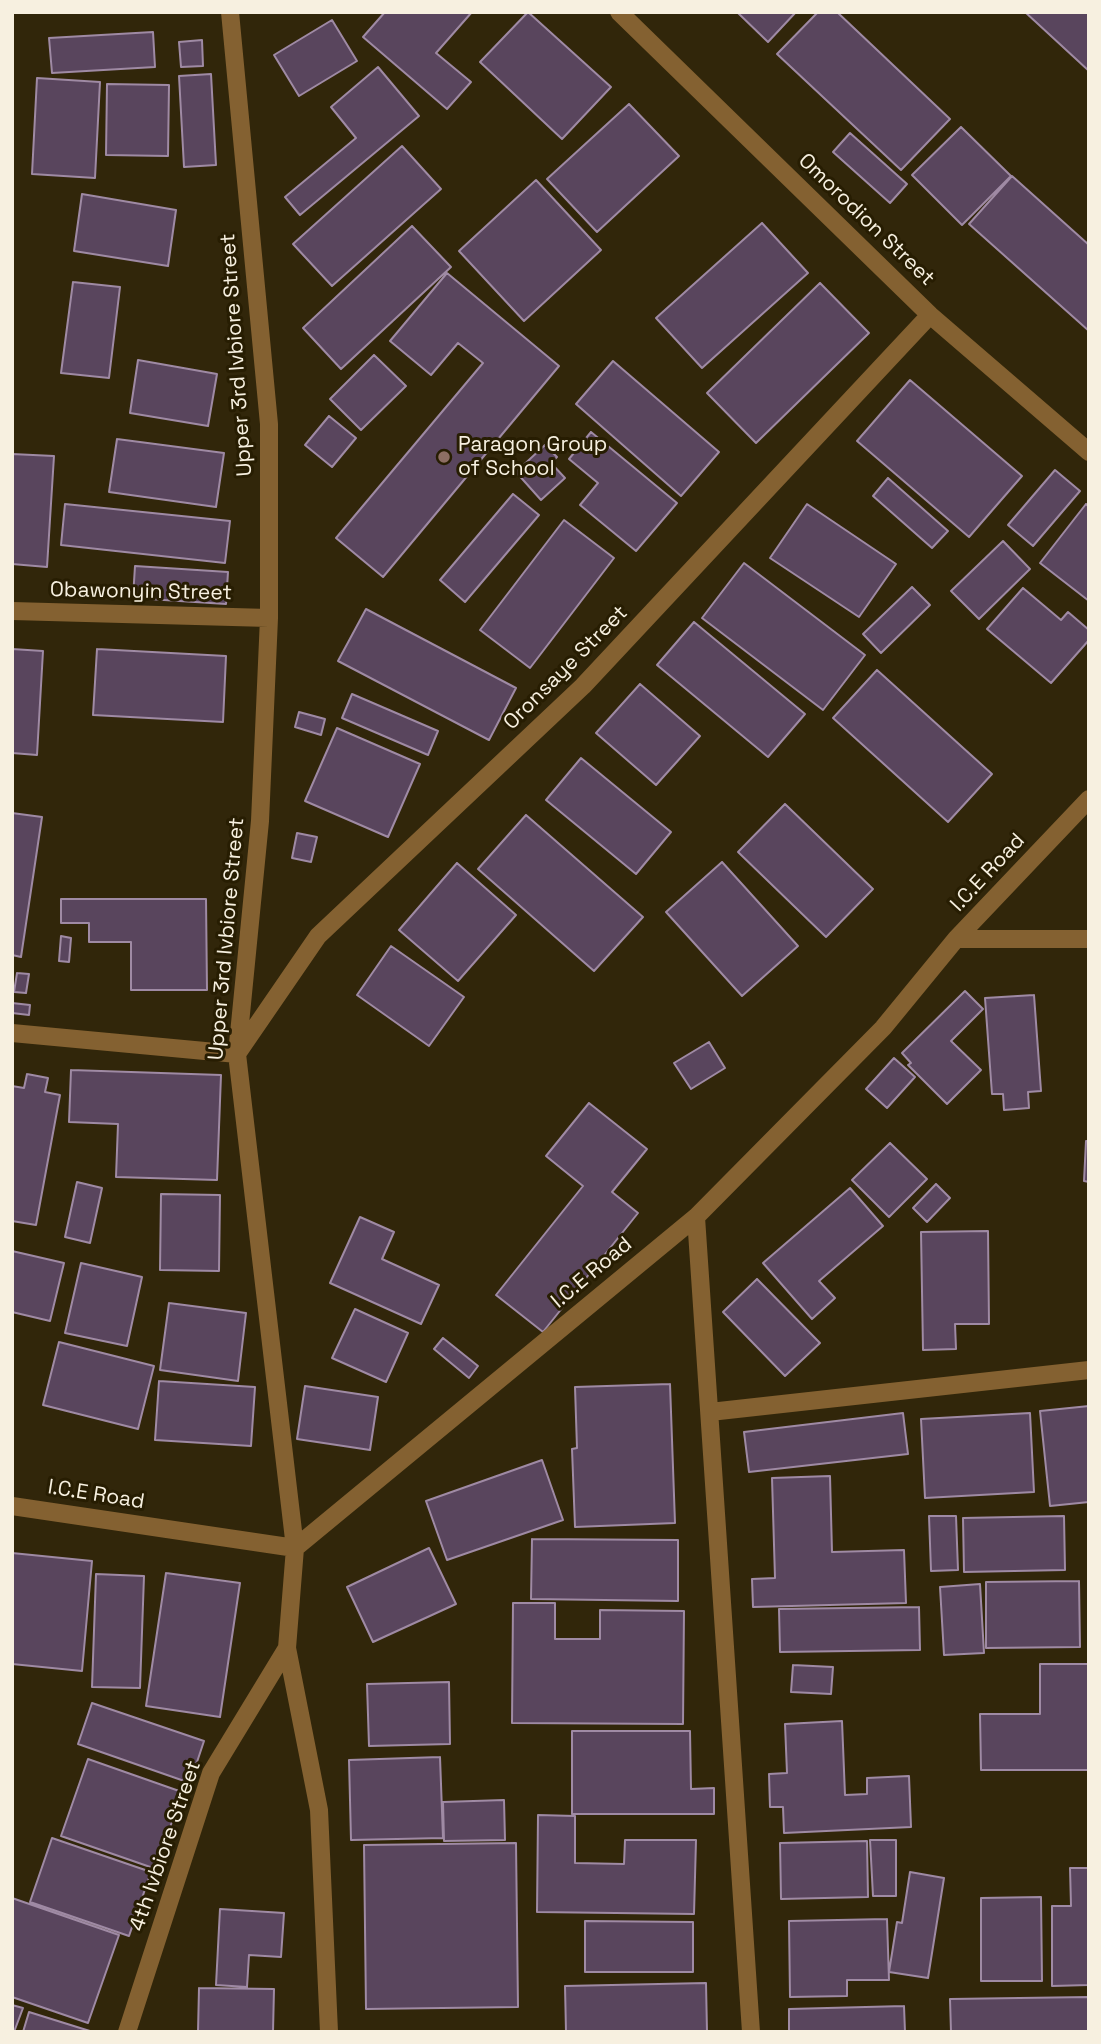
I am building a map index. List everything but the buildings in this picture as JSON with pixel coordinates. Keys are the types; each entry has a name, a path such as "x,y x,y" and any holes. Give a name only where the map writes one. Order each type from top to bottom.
{"street":[{"path":"230,17 248,12"},
{"name":"Omorodion Street","path":"619,12 930,315 1089,452"},
{"name":"Upper 3rd Ivbiore Street","path":"230,17 269,424 269,618 260,821 237,1054 295,1548 287,1648 319,1810 329,2032"},
{"name":"Oronsaye Street","path":"237,1054 318,936 583,686 930,315"},
{"name":"Obawonyin Street","path":"12,611 269,618"},
{"name":"I.C.E Road","path":"12,1506 295,1548 696,1217 883,1028 956,939 1089,799"},
{"path":"956,939 1089,939"},
{"path":"12,1033 237,1054"},
{"path":"696,1217 751,2032"},
{"path":"710,1412 1089,1370"},
{"name":"4th Ivbiore Street","path":"127,2032 211,1773 287,1648"}],"place":[{"name":"Paragon Group of School","path":"444,457"}]}
